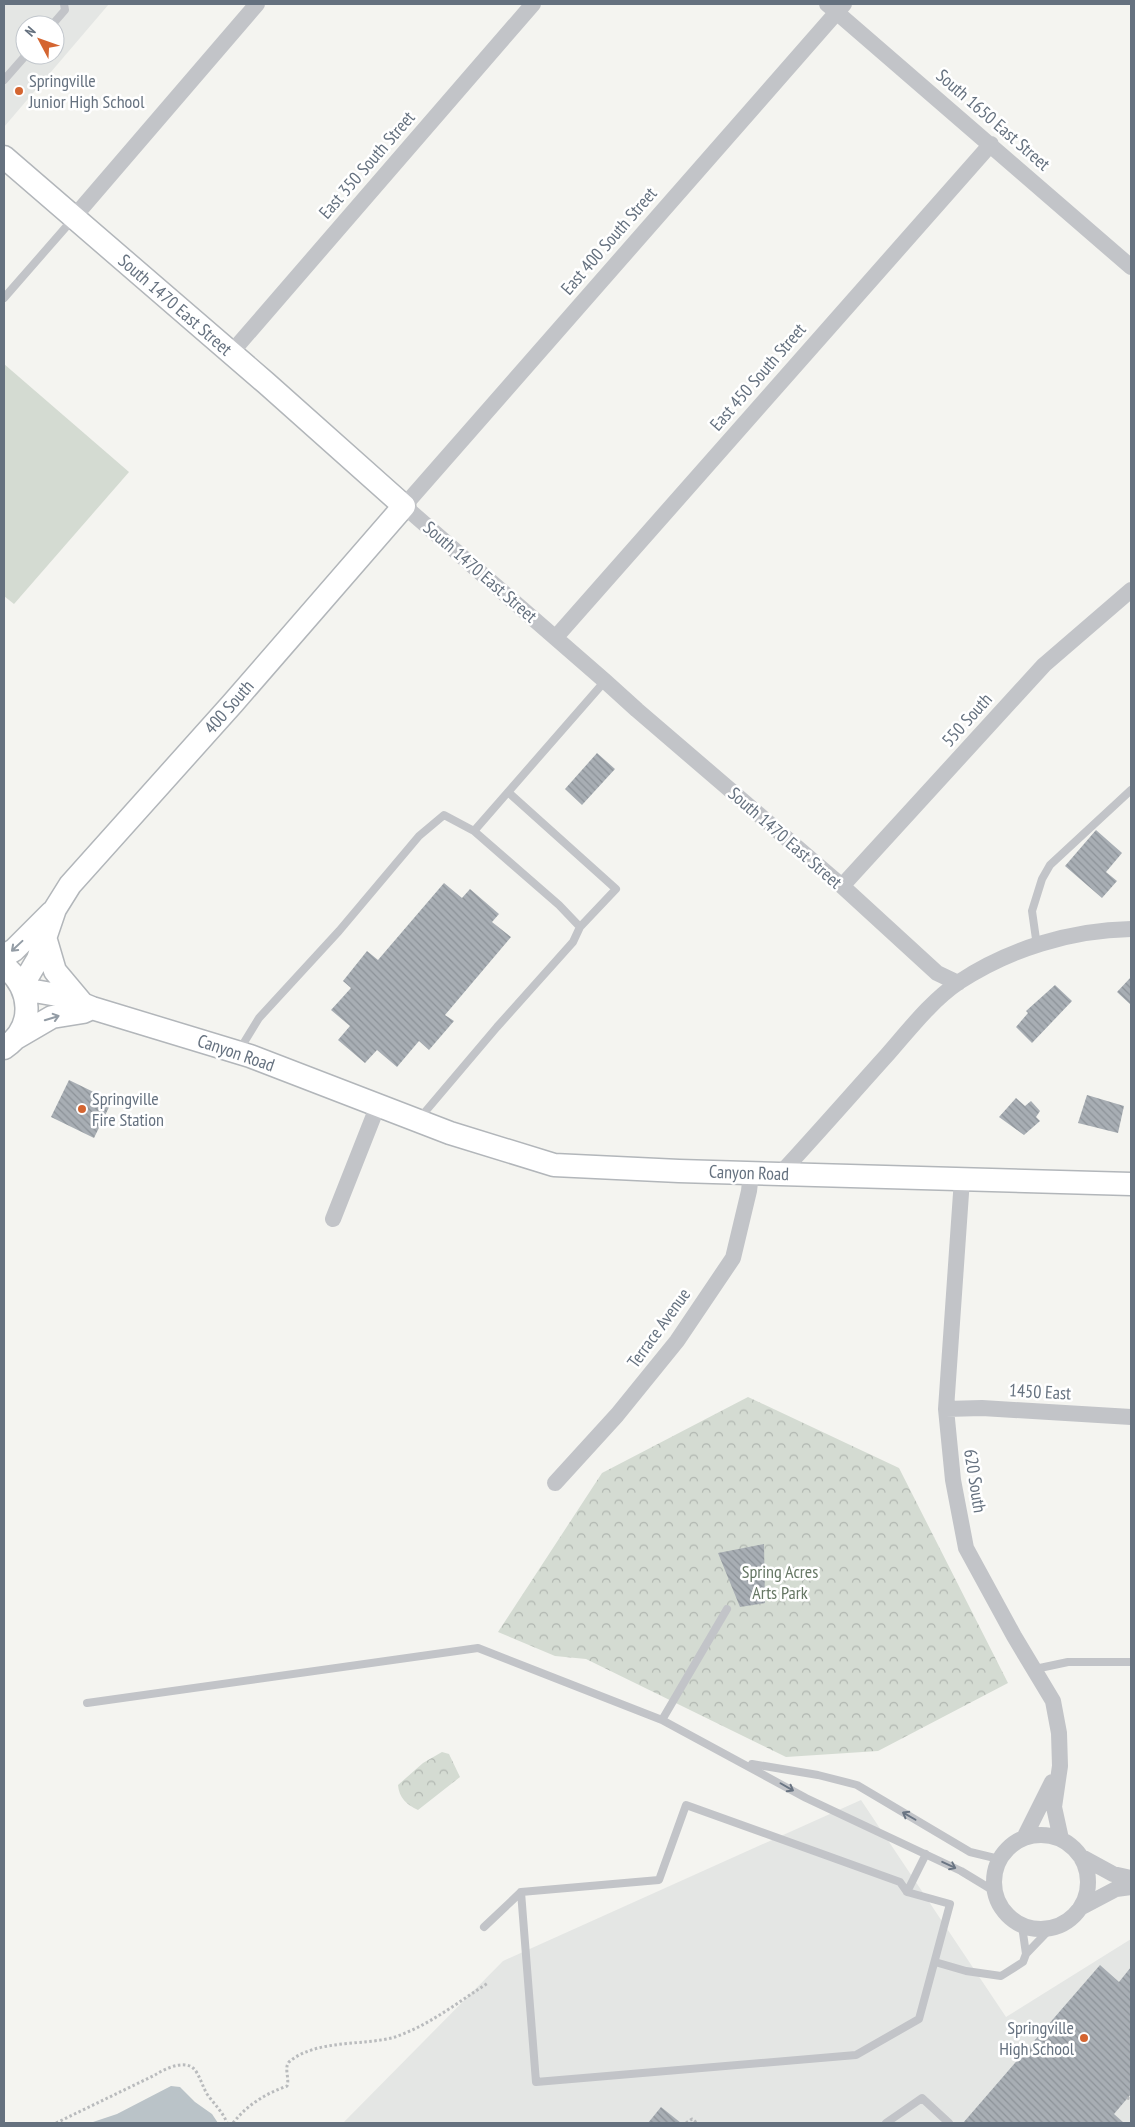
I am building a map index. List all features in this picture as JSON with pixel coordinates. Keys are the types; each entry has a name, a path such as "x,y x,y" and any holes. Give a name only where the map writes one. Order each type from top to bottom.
{"main road":[{"name":"South 1470 East Street","path":"4,157 231,353 404,506"},
{"name":"400 South","path":"23,987 38,959 55,909 70,885 233,703 404,506"},
{"name":"400 South","path":"4,956 14,950 55,909"},
{"path":"10,1043 52,1016 83,1012 87,1005 55,971 45,937"},
{"path":"4,966 14,974 23,987 26,1001 23,1027 10,1043"},
{"name":"Canyon Road","path":"23,987 63,996 238,1052 450,1133 554,1165 588,1168 1131,1184"}],"street":[{"path":"74,217 257,4"},
{"name":"East 350 South Street","path":"231,353 533,4"},
{"name":"South 1650 East Street","path":"836,6 1131,267"},
{"name":"East 400 South Street","path":"404,506 836,6"},
{"name":"East 450 South Street","path":"556,637 991,144"},
{"name":"South 1470 East Street","path":"404,506 605,680 644,717 842,886 937,973 958,982"},
{"name":"550 South","path":"842,886 1044,665 1131,590"},
{"path":"780,1174 928,1009 958,982 998,961 1037,946 1078,934 1131,929"},
{"path":"332,1219 378,1105"},
{"name":"Terrace Avenue","path":"556,1483 606,1428 677,1341 733,1258 749,1191 751,1173"},
{"name":"620 South","path":"962,1179 946,1409 953,1480 966,1548 1014,1636 1053,1701 1058,1733 1060,1766 1054,1807 1061,1839"},
{"name":"1450 East","path":"946,1409 982,1408 1131,1417"},
{"path":"1024,1838 1060,1766"},
{"path":"1036,1835 1061,1839 1072,1846 1086,1868 1088,1882 1086,1896 1072,1918 1062,1925 1050,1929 1022,1926 1009,1917 999,1905 994,1891 995,1869 999,1859 1010,1846 1024,1838 1036,1835"},
{"path":"1080,1856 1113,1874 1131,1878"},
{"path":"1080,1908 1116,1889 1131,1887"}],"lane":[{"path":"4,80 17,65"},
{"path":"4,298 74,217"},
{"path":"474,831 605,680"},
{"path":"1037,946 1032,911 1042,878 1050,865 1131,790"},
{"path":"417,1120 573,942 580,927 616,889 508,792"},
{"path":"238,1052 259,1018 339,931 419,836 444,815 474,831 559,905 580,927"},
{"path":"662,1720 727,1609"},
{"path":"87,1703 478,1648 662,1720 745,1763 806,1798 961,1871 994,1891"},
{"path":"1035,1669 1068,1662 1131,1662"},
{"path":"745,1763 818,1775 857,1786 970,1852 999,1859"},
{"path":"484,1927 521,1892 659,1880 686,1805 900,1882 908,1892 950,1904 919,2019 856,2055 536,2082 521,1892"},
{"path":"908,1892 926,1854"},
{"path":"1022,1926 1026,1954"},
{"path":"935,1962 966,1971 1001,1976 1023,1962 1026,1954 1050,1929"},
{"path":"886,2123 922,2098 949,2123"}],"path":[{"path":"233,2123 245,2108 287,2086 286,2066 290,2061 313,2050 338,2044 394,2037 431,2021 488,1983"},
{"path":"56,2123 168,2067 188,2065 196,2070 203,2087 224,2115 227,2123"},
{"path":"686,2123 692,2119 697,2123"}],"shaded area":[{"name":"Springville Junior High School","path":"4,4 109,4 65,56 65,15 15,15 15,65 57,65 4,127"},
{"name":"Springville High School","path":"861,1800 1006,2017 1131,1939 1131,2123 343,2123 503,1961"},
{"path":"171,2086 180,2087 195,2102 212,2114 218,2123 90,2123 117,2114"}],"green space":[{"path":"4,364 129,472 14,604 4,596"},
{"name":"Spring Acres Arts Park","path":"748,1397 899,1468 1008,1683 878,1751 786,1757 586,1659 555,1656 498,1632 602,1473"},
{"path":"442,1752 449,1754 460,1777 418,1810 410,1806 400,1794 398,1785 423,1763"}],"building":[{"path":"597,753 615,769 582,805 565,789"},
{"path":"1096,830 1122,853 1106,872 1117,881 1102,898 1065,866"},
{"path":"444,883 462,898 470,889 499,914 492,922 511,937 445,1015 454,1021 429,1050 419,1041 397,1067 377,1050 365,1063 338,1040 350,1026 331,1010 351,988 343,981 367,951 378,960"},
{"path":"1131,977 1131,1005 1117,992"},
{"path":"1055,985 1072,1001 1032,1043 1016,1027 1028,1013 1026,1011"},
{"name":"Springville Fire Station","path":"69,1080 112,1101 94,1138 51,1117"},
{"path":"1087,1095 1124,1106 1118,1133 1078,1123"},
{"path":"1016,1098 1025,1106 1031,1101 1040,1111 1036,1117 1040,1121 1024,1135 999,1117"},
{"path":"764,1544 765,1603 740,1607 718,1553"},
{"name":"Springville High School","path":"1100,1965 1119,1982 1131,1967 1131,2094 1114,2114 1124,2123 963,2123"},
{"path":"661,2107 681,2123 648,2123"}],"place":[{"name":"Springville Junior High School","path":"19,91"},
{"name":"Springville Fire Station","path":"82,1109"},
{"name":"Springville High School","path":"1084,2038"}]}
